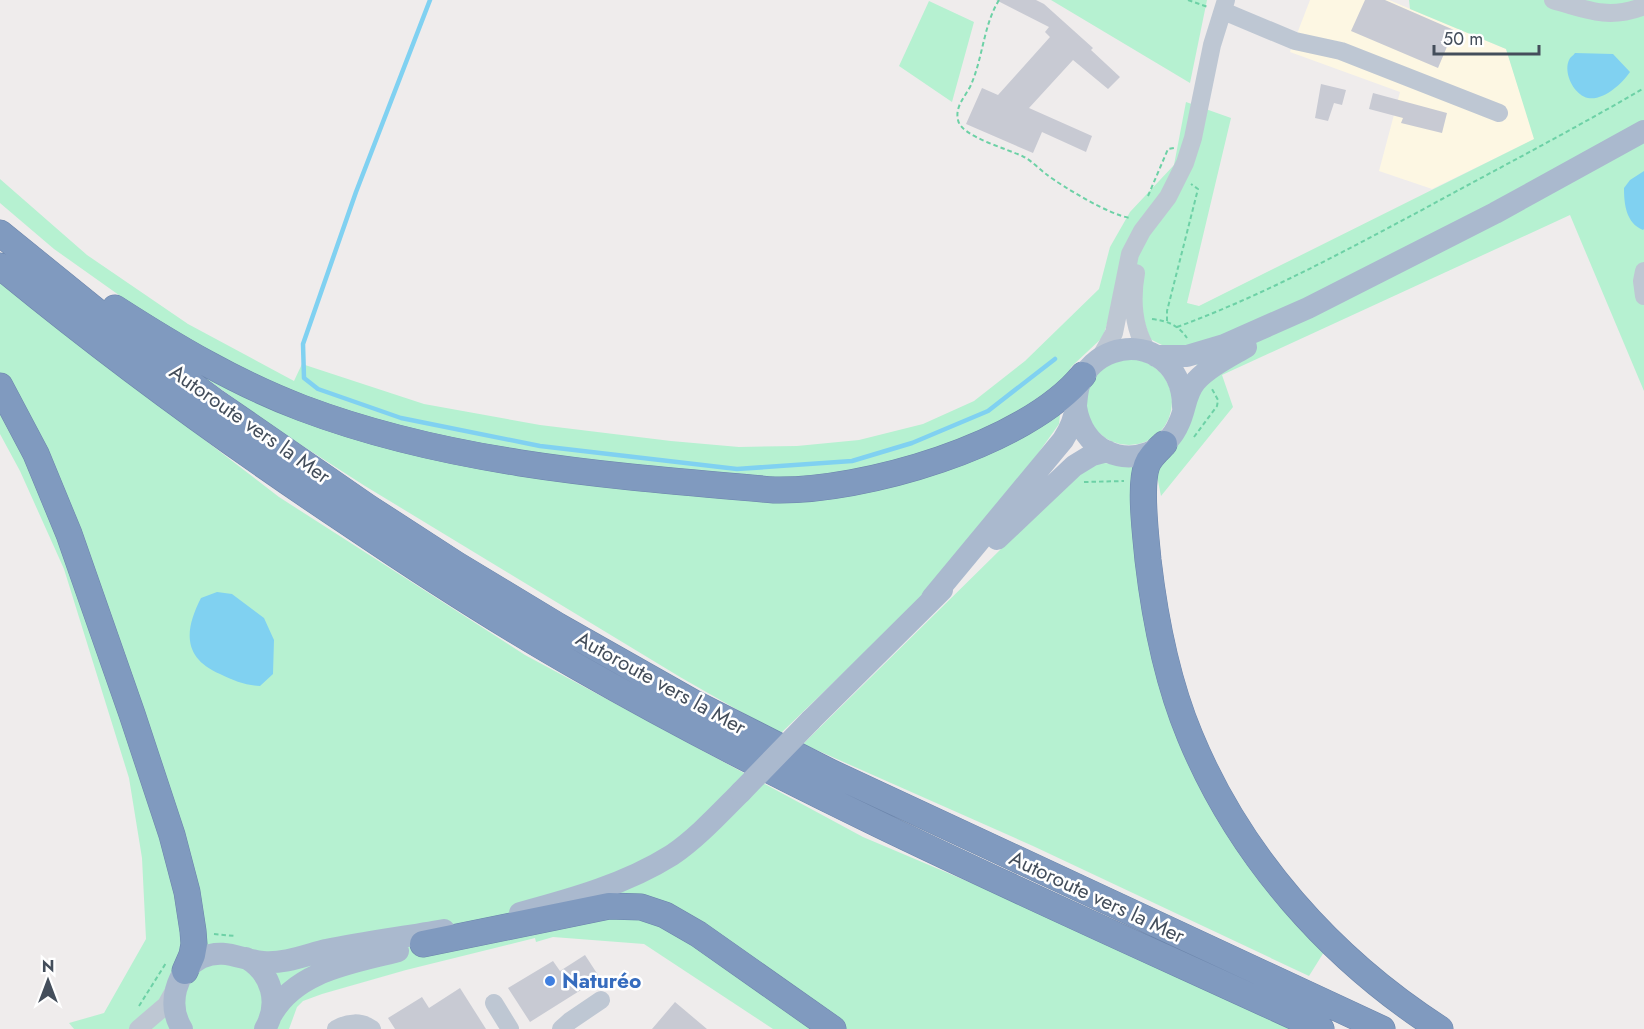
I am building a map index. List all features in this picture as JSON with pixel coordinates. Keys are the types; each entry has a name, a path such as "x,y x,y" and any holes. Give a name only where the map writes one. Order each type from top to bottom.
{"highway":[{"name":"Autoroute vers la Mer","path":"0,233 132,340 295,458 457,565 606,654 735,725 832,774 1382,1029"},
{"path":"25,253 42,254 115,308 181,349 265,392 302,408 426,446 507,462 553,467 774,490 794,491 847,484 907,470 991,439 1046,408 1068,392 1092,366"},
{"path":"0,266 191,415 283,479 513,629 582,670 831,800 1321,1029"},
{"path":"0,386 36,454 72,543 172,835 185,884 194,944 181,979"},
{"path":"1164,444 1152,456 1145,470 1143,481 1146,539 1158,626 1178,703 1190,737 1221,799 1259,859 1288,897 1362,970 1440,1029"},
{"path":"423,944 609,906 641,907 664,915 698,934 833,1029"}],"main road":[{"path":"932,598 1069,431 1076,407 1077,390 1092,366 1123,349 1152,354 1187,356 1224,345 1308,308 1485,218 1639,133"},
{"path":"1076,407 1080,422 1088,436 1107,451 1123,456 1140,455 1164,444 1179,424 1190,390 1204,373 1308,308"},
{"path":"1152,354 1175,374 1182,390 1184,407"},
{"path":"182,1029 175,1011 181,979 198,960 209,955 227,953 273,962 473,925 603,888 674,854 741,792 932,598 1074,466 1092,455 1107,451"},
{"path":"268,1023 286,993 311,978 333,969 423,944 473,925"},
{"path":"244,957 259,968 270,984 273,999 268,1023"}],"street":[{"path":"1553,0 1601,13 1622,13 1644,6"},
{"path":"1228,4 1295,41 1341,51 1499,113"},
{"path":"1092,366 1114,333 1126,268 1133,248 1142,231 1168,197 1190,149 1212,45 1228,4"},
{"path":"1152,354 1140,338 1134,312 1133,291 1137,269 1154,234 1190,184 1202,149 1225,38 1228,4"},
{"path":"1644,271 1642,281 1644,296"},
{"path":"138,1029 166,1005 181,979"},
{"path":"561,1029 601,1000"},
{"path":"494,1003 510,1029"},
{"path":"336,1029 350,1023 358,1023 372,1029"}],"path":[{"path":"999,0 975,75 957,109 958,123 968,133 1026,158 1048,176 1105,208 1122,217 1134,218"},
{"path":"1190,184 1198,189 1166,317 1167,321 1177,327 1238,303 1368,238 1586,122 1644,88"},
{"path":"1148,196 1168,149 1172,147 1190,149"}],"shaded area":[{"path":"1310,0 1389,0 1506,49 1535,139 1432,189 1379,171 1400,92 1290,52"}],"green space":[{"path":"1051,0 1207,0 1190,83"},
{"path":"1409,0 1644,0 1644,391 1570,215 1222,375 1233,407 1161,496 1155,466 1204,381 1189,348 1172,350 1150,339 1141,311 1113,304 1103,337 1071,367 1063,388 1059,424 1029,466 917,602 780,734 680,677 365,486 281,432 169,352 171,332 54,249 0,203 0,179 87,255 188,324 294,381 302,364 424,404 540,425 671,441 739,447 797,446 859,440 923,424 974,401 1025,361 1099,289 1110,247 1130,212 1174,165 1186,102 1231,118 1187,303 1199,306 1534,139 1506,49 1410,9"},
{"path":"929,1 974,22 952,102 899,66"},
{"path":"0,283 279,497 525,655 863,837 1033,909 1291,1029 773,1029 644,944 553,937 536,942 535,938 406,970 322,994 303,1001 297,1007 289,1029 74,1029 69,1023 104,1013 146,939 142,858 129,778 64,569 20,471 0,434"},
{"path":"1129,359 1145,363 1159,372 1168,386 1172,402 1168,418 1159,432 1145,441 1129,445 1113,441 1099,432 1090,418 1086,402 1090,386 1099,372 1113,363"},
{"path":"1093,462 1137,466 1164,697 1324,952 1309,976 1033,846 803,744 1077,474"}],"water":[{"path":"1575,53 1613,54 1630,72 1622,82 1606,94 1588,98 1574,88 1567,71 1569,59"},
{"path":"1644,171 1643,230 1637,227 1630,218 1624,188 1630,180"},
{"path":"217,592 232,594 264,618 274,640 273,674 260,686 249,685 220,674 199,660 193,652 190,632 195,610 201,598"}],"building":[{"path":"996,0 1036,0 1044,4 1093,48 1091,50 1120,77 1108,89 1073,60 1029,108 1092,136 1086,152 1042,132 1033,153 966,124 982,88 998,95 1050,37 1045,32 1049,27"},
{"path":"1365,0 1385,0 1454,30 1438,68 1351,31"},
{"path":"1321,84 1346,90 1342,105 1334,103 1328,121 1315,118"},
{"path":"1373,93 1447,113 1442,133 1401,123 1403,118 1369,109"},
{"path":"585,955 600,978 530,1022 508,988 553,961 560,971"},
{"path":"460,988 486,1029 395,1029 388,1018 422,997 429,1008"},
{"path":"675,1002 707,1029 652,1029"}],"waterway":[{"path":"430,0 356,192 303,344 304,378 318,389 401,418 540,446 737,469 852,461 912,443 988,411 1055,359"}],"place":[{"name":"Naturéo","path":"550,981"}]}
